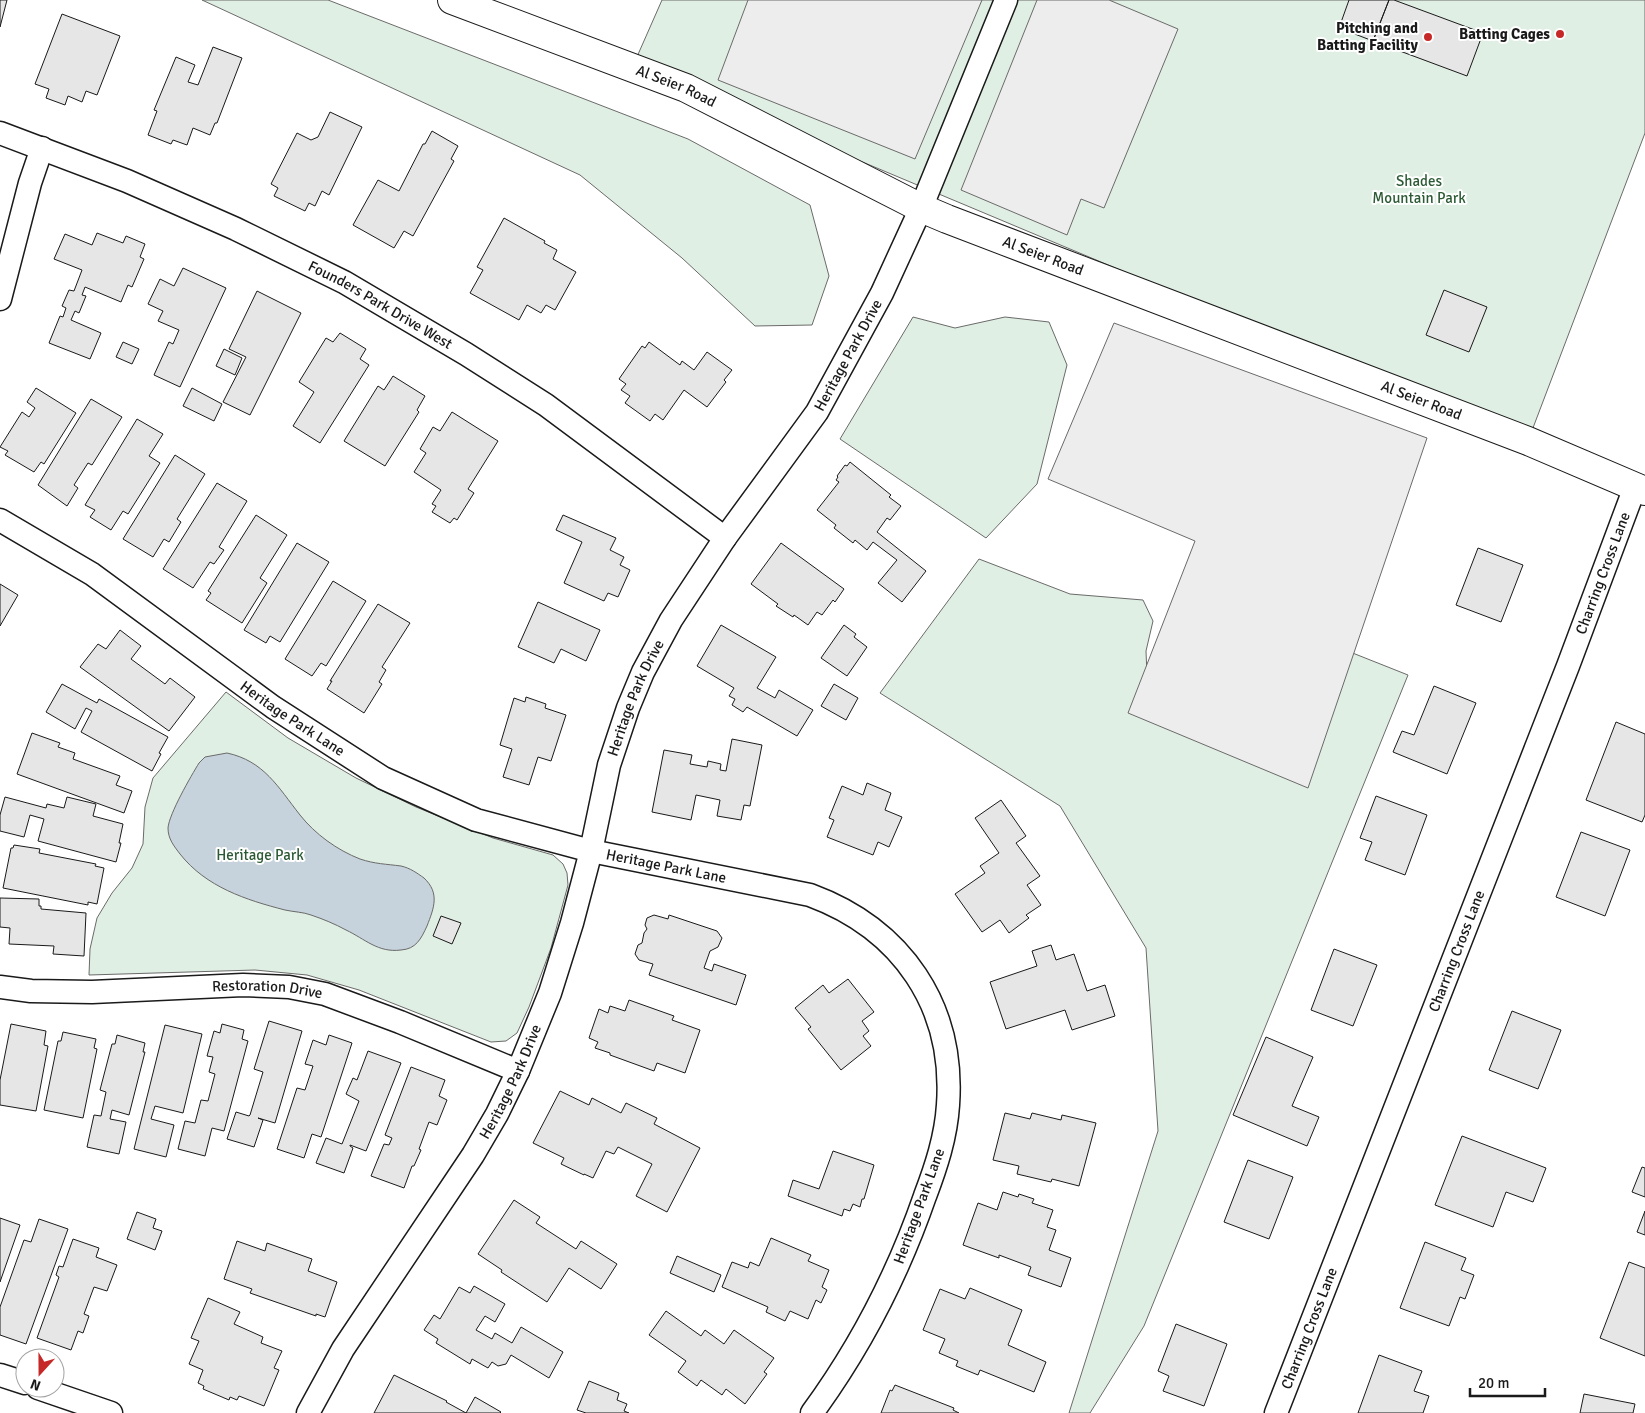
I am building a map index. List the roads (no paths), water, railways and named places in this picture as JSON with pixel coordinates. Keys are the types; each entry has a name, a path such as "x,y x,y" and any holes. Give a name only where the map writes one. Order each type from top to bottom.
{"street":[{"name":"Al Seier Road","path":"452,0 686,88 921,208 1528,441 1640,489"},
{"name":"Heritage Park Drive","path":"308,1413 348,1341 473,1155 497,1114 518,1071 550,993 572,923 610,765 628,708 642,672 671,620 725,538 817,412 882,293 921,208 1006,0"},
{"name":"Founders Park Drive West","path":"0,133 144,188 344,282 466,354 546,405 725,538"},
{"path":"0,298 30,183 42,148"},
{"name":"Charring Cross Lane","path":"1276,1413 1568,666 1640,489"},
{"name":"Heritage Park Lane","path":"0,520 92,574 273,707 383,778 476,820 590,851 810,895 834,904 877,932 904,958 925,987 941,1029 948,1068 948,1106 940,1153 897,1270 870,1323 830,1388 812,1413"},
{"name":"Restoration Drive","path":"0,987 31,991 92,992 243,985 289,987 325,994 400,1022 518,1071"},
{"path":"0,1375 15,1380"},
{"path":"65,1397 111,1413"}],"place":[{"name":"Batting Cages","path":"1560,34"},
{"name":"Pitching and Batting Facility","path":"1428,37"}],"park label":[{"name":"Shades Mountain Park","path":"1419,190"},
{"name":"Heritage Park","path":"260,855"}]}
